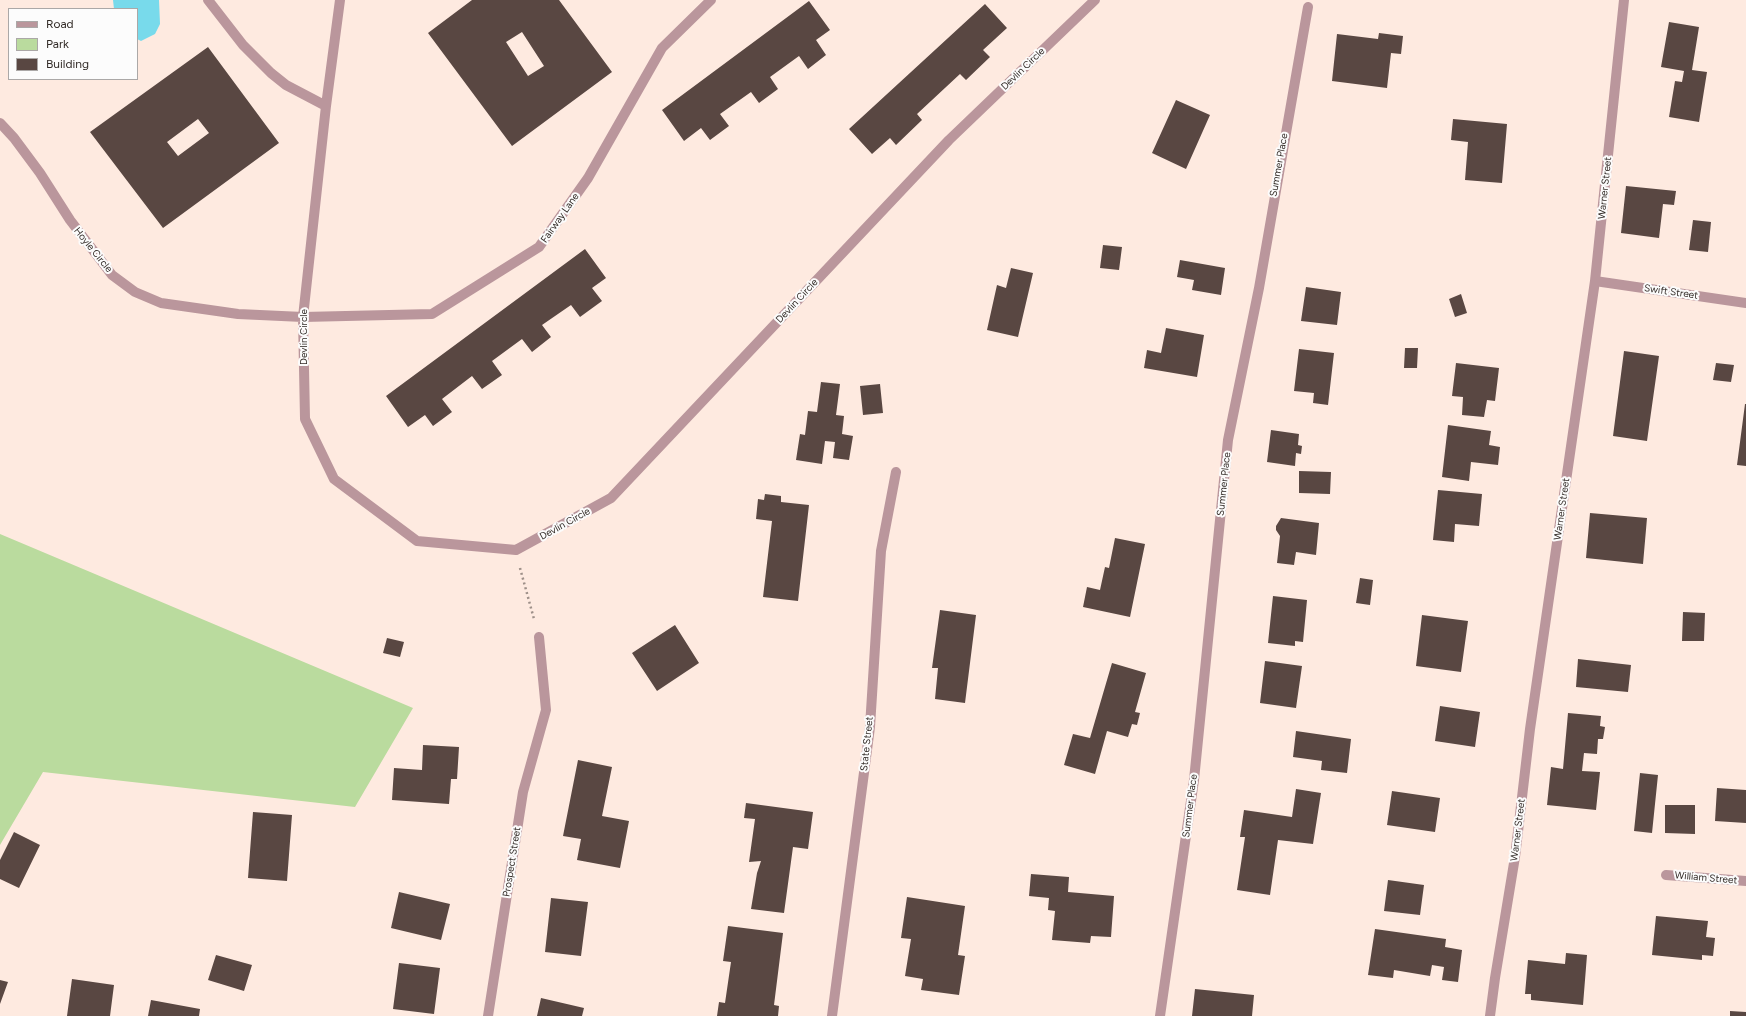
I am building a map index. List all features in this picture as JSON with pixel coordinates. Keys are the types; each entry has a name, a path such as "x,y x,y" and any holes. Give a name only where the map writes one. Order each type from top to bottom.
{"street":[{"path":"208,0 243,45 271,73 286,85 326,106"},
{"name":"Devlin Circle","path":"340,0 326,106 302,317 305,419 334,479 418,541 516,550 611,498 949,140 1095,0"},
{"name":"Fairway Lane","path":"302,317 432,314 540,247 588,178 662,48 711,0"},
{"name":"Warner Street","path":"1490,1016 1516,857 1530,729 1595,280 1624,0"},
{"name":"Summer Place","path":"1160,1016 1194,780 1228,440 1259,288 1280,156 1308,7"},
{"name":"Hoyle Circle","path":"0,123 36,167 70,220 112,274 135,292 162,303 196,309 238,314 302,317"},
{"name":"Swift Street","path":"1595,280 1746,302"},
{"name":"State Street","path":"832,1016 870,727 881,551 896,472"},
{"name":"Prospect Street","path":"488,1016 523,792 546,710 539,637"},
{"name":"William Street","path":"1666,875 1746,881"}],"path":[{"path":"516,550 539,637"}],"green space":[{"path":"0,534 413,708 355,807 43,772 0,845"}],"water":[{"path":"113,0 159,0 160,24 155,34 141,41 138,40 138,8 114,8"}],"building":[{"path":"472,0 559,0 612,72 512,146 428,33","holes":["522,32 544,66 528,76 506,42"]},
{"path":"809,1 830,30 816,40 826,55 808,69 799,56 770,77 778,89 759,103 751,92 720,114 729,126 710,140 701,128 684,141 662,110"},
{"path":"985,4 1007,28 983,50 990,57 966,80 960,74 917,114 922,120 896,145 890,138 872,154 849,129"},
{"path":"1669,22 1699,27 1692,70 1707,72 1699,122 1669,117 1675,81 1682,82 1684,71 1661,67"},
{"path":"1379,33 1403,36 1401,54 1391,53 1387,88 1332,81 1337,34 1378,39"},
{"path":"208,47 279,143 163,228 90,132","holes":["198,119 209,133 178,156 167,142"]},
{"path":"1176,100 1210,115 1186,169 1152,153"},
{"path":"1453,119 1507,124 1502,183 1465,180 1468,142 1451,140"},
{"path":"1626,186 1676,191 1674,205 1663,204 1659,238 1621,233"},
{"path":"1693,220 1711,222 1708,252 1689,250"},
{"path":"1103,245 1122,247 1119,270 1100,268"},
{"path":"585,249 606,278 592,288 602,301 580,317 571,305 542,325 551,337 532,352 522,339 492,361 502,375 482,389 472,376 442,399 452,412 433,426 425,415 408,427 386,396"},
{"path":"1180,260 1225,268 1221,295 1192,290 1194,280 1177,277"},
{"path":"1011,268 1033,273 1018,337 987,330 997,285 1006,288"},
{"path":"1306,287 1341,292 1337,325 1301,321"},
{"path":"1461,294 1467,313 1455,317 1449,299"},
{"path":"1166,328 1204,335 1197,377 1144,368 1147,350 1161,353"},
{"path":"1405,348 1418,348 1417,368 1404,368"},
{"path":"1299,349 1334,353 1328,405 1313,403 1314,393 1294,391"},
{"path":"1624,351 1659,356 1647,441 1613,436"},
{"path":"1456,363 1499,368 1495,401 1487,400 1484,417 1462,415 1463,397 1452,396"},
{"path":"1716,363 1734,365 1731,382 1713,380"},
{"path":"821,382 840,384 836,415 844,416 842,434 853,436 849,460 833,458 835,442 825,441 822,464 796,460 800,434 805,435 808,411 817,412"},
{"path":"880,384 883,413 863,415 860,386"},
{"path":"1746,404 1746,466 1737,465"},
{"path":"1448,425 1491,431 1489,445 1500,447 1498,465 1471,462 1469,481 1442,477"},
{"path":"1271,430 1299,434 1298,445 1302,446 1301,454 1296,453 1295,466 1267,462"},
{"path":"1299,471 1331,472 1330,494 1299,493"},
{"path":"1438,490 1482,494 1479,526 1455,524 1454,542 1433,540"},
{"path":"765,494 781,496 781,502 809,505 798,601 763,597 772,521 756,519 758,499 764,500"},
{"path":"1590,513 1647,518 1643,564 1586,558"},
{"path":"1281,518 1319,523 1316,555 1296,552 1294,565 1277,563 1280,536 1276,530 1276,526"},
{"path":"1115,538 1145,544 1130,617 1083,607 1087,587 1100,590 1105,567 1109,568"},
{"path":"1360,578 1373,580 1370,605 1356,603"},
{"path":"1273,596 1307,600 1303,642 1295,641 1295,646 1268,643"},
{"path":"940,610 976,615 965,703 935,699 938,668 932,668"},
{"path":"1683,612 1705,613 1704,641 1682,641"},
{"path":"1422,615 1468,621 1461,672 1416,666"},
{"path":"675,625 699,663 657,691 632,653"},
{"path":"387,638 404,642 400,657 383,653"},
{"path":"1578,659 1631,665 1628,692 1576,687"},
{"path":"1265,661 1302,666 1296,708 1260,703"},
{"path":"1112,663 1146,673 1135,712 1140,713 1137,725 1132,724 1128,737 1107,731 1095,774 1064,765 1073,734 1090,738"},
{"path":"1440,706 1480,712 1475,747 1435,741"},
{"path":"1568,713 1601,716 1600,726 1605,727 1603,739 1598,739 1597,754 1584,753 1582,771 1600,772 1596,810 1547,805 1551,767 1563,769"},
{"path":"1296,731 1351,739 1347,773 1321,770 1322,761 1293,757"},
{"path":"423,745 459,747 457,779 451,779 449,804 392,800 394,768 422,770"},
{"path":"578,760 612,767 602,816 629,821 620,868 577,860 581,839 563,836"},
{"path":"1640,773 1658,775 1652,833 1634,831"},
{"path":"1717,788 1746,790 1746,823 1715,821"},
{"path":"1296,789 1321,793 1313,844 1278,840 1270,895 1237,890 1245,837 1240,837 1244,810 1292,817"},
{"path":"1392,791 1440,798 1435,832 1387,825"},
{"path":"746,803 813,812 808,849 793,847 784,913 751,909 757,873 761,861 749,862 755,819 744,818"},
{"path":"1665,805 1695,805 1695,834 1665,833"},
{"path":"253,812 292,815 287,881 248,878"},
{"path":"14,832 40,845 19,888 0,879 0,860"},
{"path":"1031,874 1069,877 1068,892 1114,896 1111,937 1091,936 1090,943 1052,940 1055,911 1048,910 1049,898 1029,896"},
{"path":"1388,880 1424,885 1420,915 1384,911"},
{"path":"399,892 450,904 441,940 391,928"},
{"path":"907,897 965,906 958,955 965,956 959,995 921,990 923,979 905,976 911,939 901,938"},
{"path":"551,898 588,902 581,956 545,952"},
{"path":"1656,916 1708,921 1706,937 1715,938 1713,956 1702,955 1702,960 1652,955"},
{"path":"728,926 783,933 774,1005 779,1006 778,1016 717,1016 719,1002 725,1003 731,962 723,961"},
{"path":"1375,929 1446,939 1445,947 1462,950 1458,982 1442,980 1444,967 1432,965 1430,976 1394,970 1393,978 1368,975"},
{"path":"1566,953 1587,955 1583,1005 1531,1000 1531,994 1525,994 1528,960 1565,964"},
{"path":"216,955 252,965 244,991 208,980"},
{"path":"399,963 440,968 434,1014 393,1009"},
{"path":"72,979 114,985 110,1016 67,1016"},
{"path":"0,980 8,982 0,1004"},
{"path":"1195,989 1254,995 1252,1016 1192,1016"},
{"path":"541,998 584,1008 582,1016 537,1016"},
{"path":"151,1000 200,1009 199,1016 148,1016"},
{"path":"1730,1011 1746,1012 1746,1016 1730,1016"}]}
